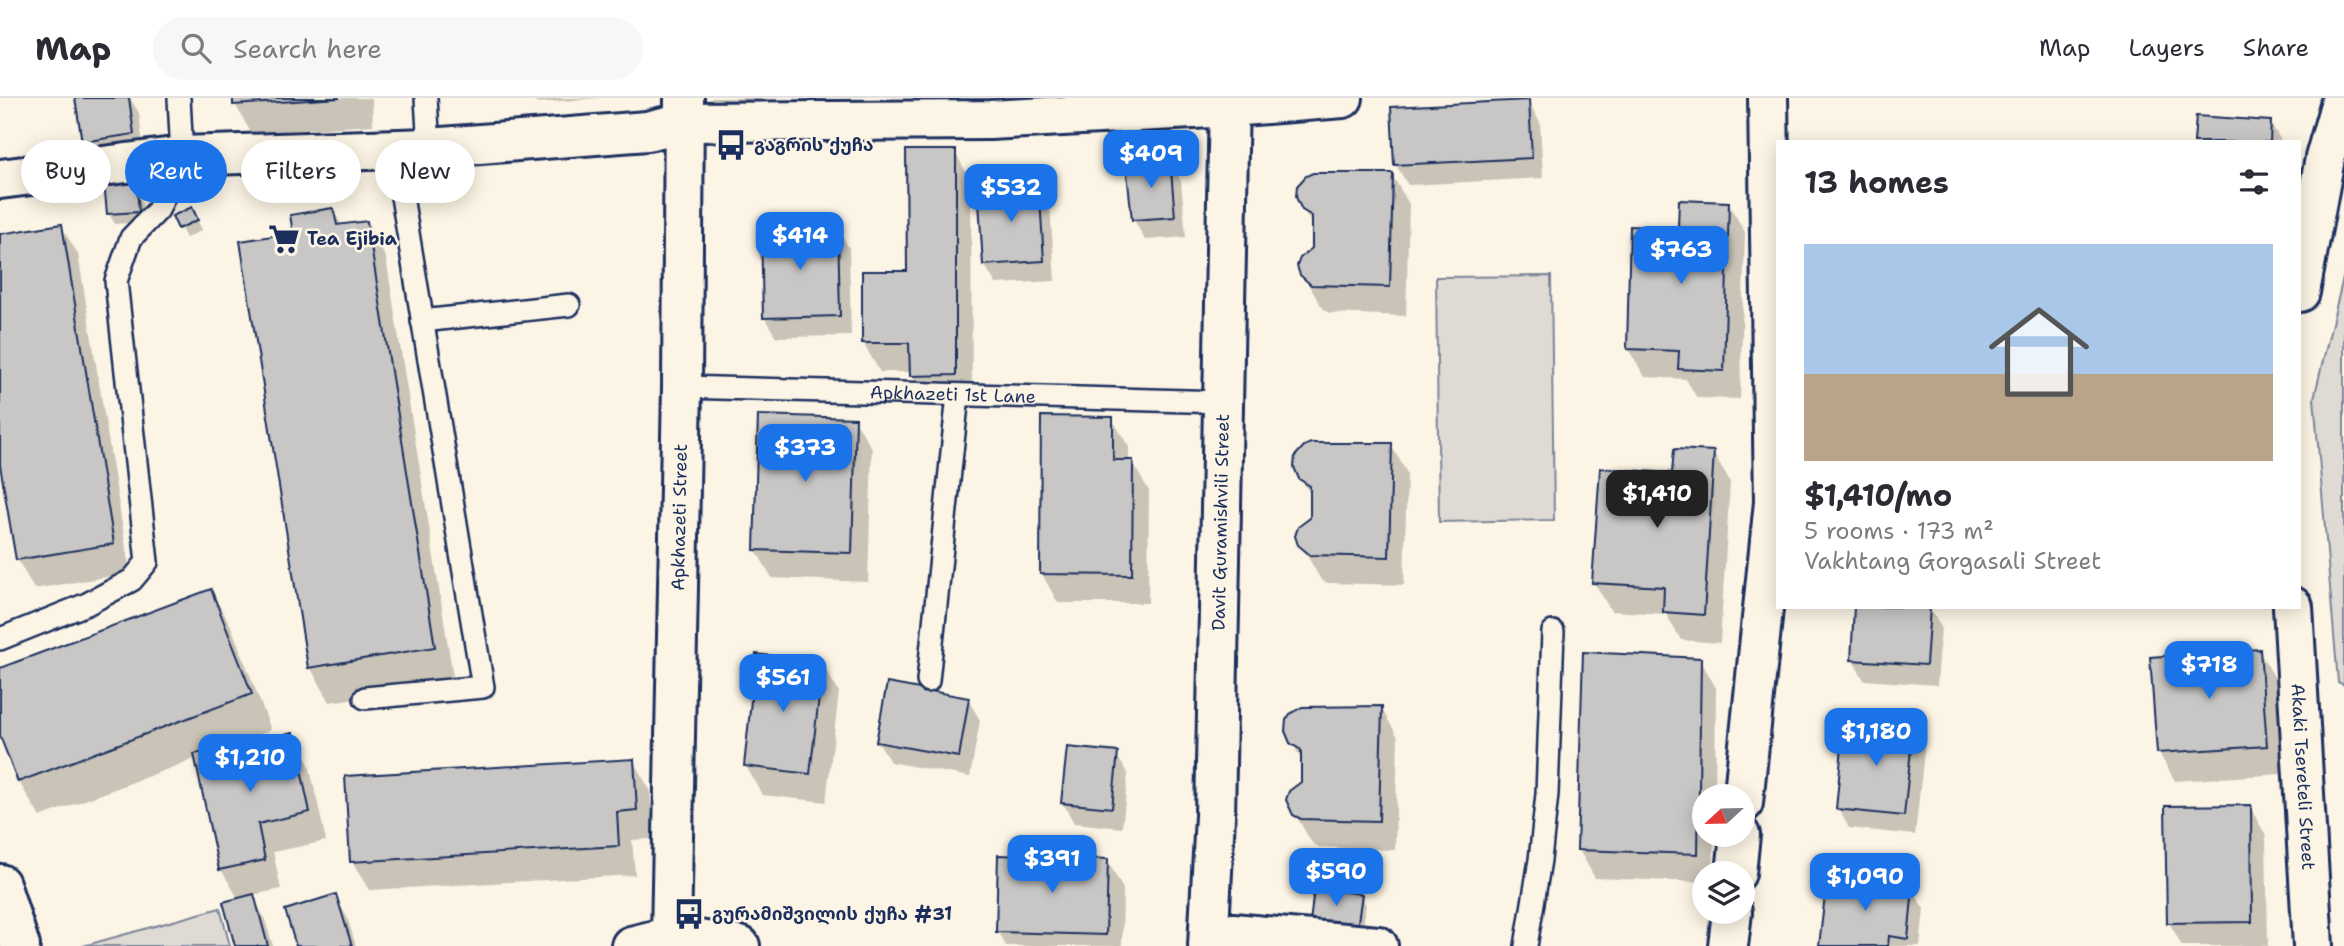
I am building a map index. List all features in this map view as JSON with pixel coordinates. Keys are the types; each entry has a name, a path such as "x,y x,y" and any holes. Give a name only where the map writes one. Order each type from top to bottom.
{"street":[{"path":"475,143 646,131 684,110 990,120 1229,103 1343,98"},
{"path":"1745,784 1773,502 1768,98"},
{"path":"2301,287 2325,158 2342,98"},
{"name":"Davit Guramishvili Street","path":"1208,946 1215,816 1229,103"},
{"name":"Apkhazeti Street","path":"671,936 682,387 684,110"},
{"path":"227,154 375,149"},
{"path":"0,179 44,176 125,164"},
{"name":"Akaki Tsereteli Street","path":"2293,609 2313,946"},
{"path":"0,884 20,946"},
{"path":"1728,946 1731,924"},
{"path":"1214,946 1220,938 1233,933 1378,946"},
{"path":"631,946 671,936 740,946"}],"lane":[{"path":"179,98 181,140"},
{"path":"414,140 426,98"},
{"path":"0,639 87,604 132,580 147,562 116,281 131,238 158,210 161,203"},
{"path":"365,698 484,687 422,321 415,203"},
{"path":"422,321 569,305"},
{"name":"Apkhazeti 1st Lane","path":"682,387 1224,402"},
{"path":"928,681 958,395"},
{"path":"1526,946 1540,860 1546,794 1553,632"}],"shaded area":[{"path":"2344,274 2344,685 2338,682 2314,398"},
{"path":"1551,276 1554,520 1439,522 1436,277"},
{"path":"220,908 230,946 83,946"}],"building":[{"path":"75,98 129,98 134,134 82,140"},
{"path":"233,98 340,98 233,105"},
{"path":"1529,100 1532,158 1394,165 1391,107"},
{"path":"2196,116 2271,121 2270,140 2194,140"},
{"path":"906,150 956,150 956,375 910,376 909,343 862,343 862,271 907,271"},
{"path":"1170,159 1175,217 1132,220 1126,163"},
{"path":"1313,173 1393,173 1390,287 1311,285 1300,275 1297,266 1300,258 1312,248 1312,216 1302,210 1296,197 1297,186"},
{"path":"125,179 125,203 138,203 139,212 107,214 106,203 111,203 111,181"},
{"path":"1039,183 1044,261 983,265 978,186"},
{"path":"1679,200 1729,202 1724,371 1678,369 1679,351 1627,349 1630,226 1678,228"},
{"path":"192,207 198,220 178,229 172,216"},
{"path":"333,208 337,225 367,221 435,647 308,668 240,241 293,233 290,215"},
{"path":"62,224 114,544 16,560 0,465 0,234"},
{"path":"838,226 840,316 763,318 761,227"},
{"path":"758,415 856,418 852,553 754,550"},
{"path":"1041,416 1113,417 1113,460 1133,460 1132,575 1040,574"},
{"path":"1311,443 1392,443 1389,557 1310,555 1298,545 1295,536 1298,527 1310,518 1310,486 1299,479 1294,467 1295,456"},
{"path":"1674,449 1714,451 1704,615 1663,612 1664,587 1592,583 1600,468 1672,473"},
{"path":"211,589 252,694 18,782 0,736 0,668"},
{"path":"1854,609 1930,609 1926,665 1851,660"},
{"path":"2260,649 2267,746 2157,753 2150,657"},
{"path":"1583,652 1701,658 1699,784 1692,784 1692,847 1698,847 1698,854 1577,850"},
{"path":"756,654 823,662 810,774 744,766"},
{"path":"887,683 969,698 959,757 876,742"},
{"path":"1382,706 1379,821 1301,819 1293,815 1286,800 1289,791 1301,782 1301,750 1290,743 1285,731 1286,720 1290,714 1302,707"},
{"path":"1869,716 1914,721 1904,816 1836,809 1843,736 1867,738"},
{"path":"293,733 310,812 258,824 265,860 219,870 194,754"},
{"path":"1067,747 1118,752 1112,808 1061,803"},
{"path":"634,759 637,810 617,812 619,846 350,862 345,776"},
{"path":"2251,805 2252,922 2167,923 2165,806"},
{"path":"998,855 1108,859 1106,935 996,932"},
{"path":"1827,878 1913,887 1908,939 1889,936 1888,946 1819,946"},
{"path":"1314,888 1362,894 1357,929 1310,923"},
{"path":"254,894 268,946 235,946 223,902"},
{"path":"336,894 352,946 296,946 285,910"}],"place":[{"name":"გაგრის ქუჩა","path":"731,145"},
{"name":"Tea Ejibia","path":"284,239"},
{"name":"გურამიშვილის ქუჩა #31","path":"689,914"}]}
